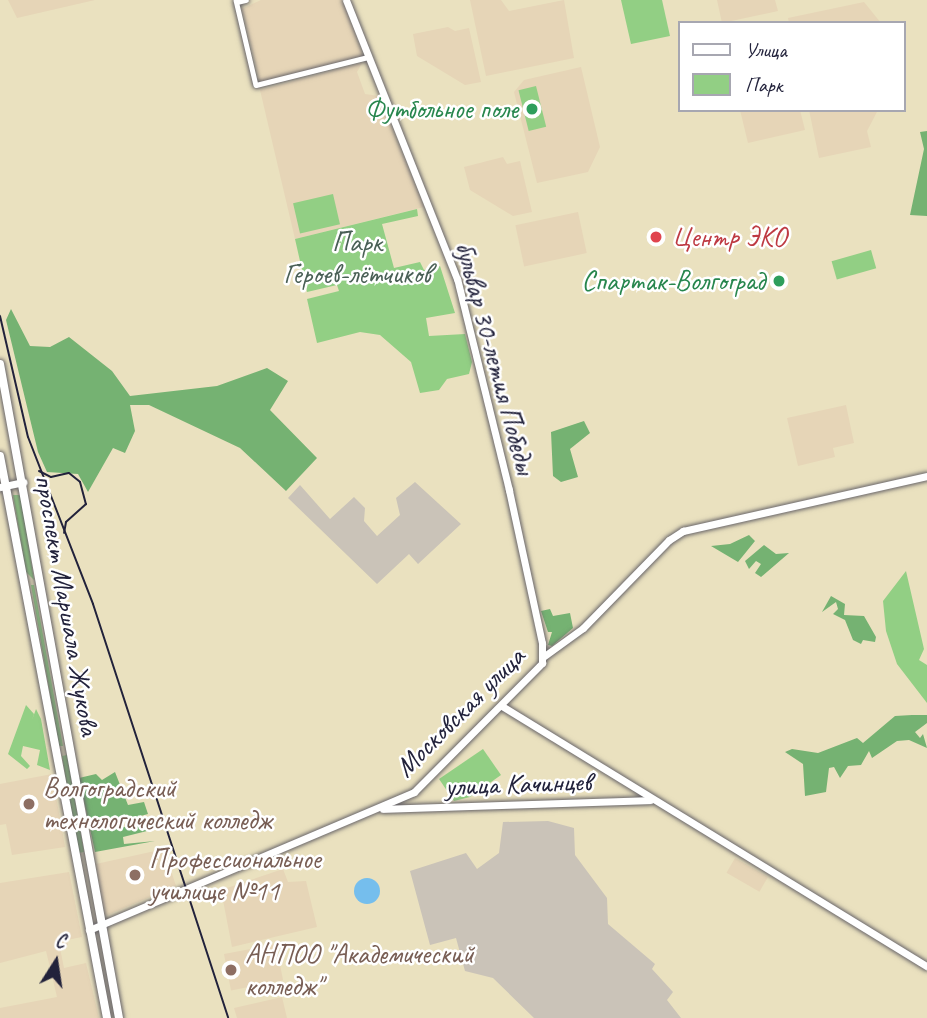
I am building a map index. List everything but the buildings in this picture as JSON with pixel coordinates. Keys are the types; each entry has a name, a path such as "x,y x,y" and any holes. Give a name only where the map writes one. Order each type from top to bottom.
{"highway":[{"name":"проспект Маршала Жукова","path":"0,364 119,1018"},
{"name":"проспект Маршала Жукова","path":"0,456 3,487 107,1018"},
{"path":"56,752 69,750"}],"main road":[{"name":"бульвар 30-летия Победы","path":"346,0 457,279 509,490 543,657"},
{"name":"Московская улица","path":"379,808 430,780 537,671 543,657 583,628 669,540 696,526 927,476"},
{"path":"3,487 23,482"},
{"path":"502,706 650,800 927,966"},
{"name":"улица Качинцев","path":"89,930 379,808 650,800"}],"street":[{"path":"246,0 237,1 256,85 368,57"}],"shaded area":[{"path":"8,0 95,0 17,18"},
{"path":"261,0 343,0 363,56 260,82 242,9"},
{"path":"470,0 501,0 509,11 564,0 574,58 486,76"},
{"path":"717,0 775,0 778,11 722,21"},
{"path":"864,2 879,21 789,21 788,18"},
{"path":"448,27 455,31 469,28 481,82 465,85 417,56 413,34"},
{"path":"362,63 357,72 365,94 379,96 424,207 295,239 260,90"},
{"path":"581,67 600,147 588,172 537,183 514,92 524,80"},
{"path":"740,112 800,112 805,130 748,143"},
{"path":"809,112 877,112 867,131 871,147 819,158"},
{"path":"503,157 507,164 520,161 532,212 513,216 470,190 464,167"},
{"path":"578,212 587,253 524,266 515,225"},
{"path":"846,405 854,443 833,448 835,457 798,466 787,418"},
{"path":"415,482 461,524 418,564 409,554 377,584 288,498 300,485 330,519 354,497 365,508 364,521 377,536 400,515 396,498"},
{"name":"Волгоградский технологический колледж","path":"52,774 65,847 12,855 6,824 0,825 0,784"},
{"path":"548,821 574,828 575,855 607,898 608,924 655,964 652,969 673,992 667,1000 681,1018 534,1018 493,978 465,971 456,938 430,945 410,871 466,853 477,869 499,853 503,822"},
{"name":"Профессиональное училище №11","path":"164,849 176,886 105,916 96,864"},
{"path":"735,858 768,877 759,892 726,873"},
{"path":"283,869 288,882 306,881 317,927 232,947 221,890"},
{"path":"69,872 82,937 67,940 68,945 60,948 64,968 86,963 99,1018 0,1018 0,1008 57,997 46,951 0,963 0,883"},
{"path":"276,944 283,980 231,990 224,954"},
{"path":"282,997 287,1018 237,1018 234,1008"}],"green space":[{"path":"621,0 662,0 670,36 631,44"},
{"name":"Футбольное поле","path":"536,86 546,127 529,131 519,90"},
{"path":"927,131 927,216 910,215 924,149 920,132"},
{"path":"333,194 340,224 300,233 293,203"},
{"name":"Парк Героев-лётчиков","path":"417,209 418,216 382,224 394,268 420,262 424,270 440,266 455,313 426,318 429,336 465,334 472,362 469,374 447,379 439,390 420,393 411,362 380,335 360,332 317,343 307,299 339,291 337,285 307,292 295,239"},
{"path":"871,250 876,268 837,280 832,261"},
{"path":"11,309 30,346 50,347 69,337 112,371 130,396 217,386 267,368 288,381 270,410 317,458 286,491 240,448 149,405 130,405 135,431 125,453 113,448 88,492 78,474 47,472 38,452 6,320"},
{"path":"584,421 590,433 570,449 578,477 561,482 553,476 551,432"},
{"path":"13,495 21,495 34,580 26,572"},
{"path":"749,535 755,541 738,562 711,546 730,544"},
{"path":"764,545 776,554 789,553 761,577 755,573 761,564 756,561 749,569 745,561"},
{"path":"906,571 924,649 919,660 927,665 927,703 897,664 886,631 883,601"},
{"path":"31,585 34,585 63,746 59,746"},
{"path":"831,596 845,604 844,615 864,616 876,637 875,642 863,640 861,644 853,640 845,620 833,614 838,609 836,602 822,612"},
{"path":"550,609 553,616 570,613 573,628 552,646 548,645 552,632 548,632 541,611"},
{"path":"26,705 34,714 32,720 36,709 41,719 50,770 37,765 40,750 23,746 21,756 30,766 27,769 8,754"},
{"path":"927,715 927,723 915,732 920,738 923,734 927,748 909,740 897,741 872,758 869,751 861,765 848,766 840,778 834,767 829,768 826,792 805,796 803,764 785,752 792,749 818,753 857,738 863,743 895,716"},
{"path":"483,749 501,775 470,797 454,801 439,779"},
{"path":"67,755 84,852 78,853 62,756"},
{"path":"115,772 128,805 144,802 148,814 119,822 120,828 149,821 151,830 123,837 124,844 155,841 95,852 79,778 96,774 102,780"}],"water":[{"path":"367,878 376,882 380,891 376,900 367,904 358,900 354,891 358,882"}],"tram line":[{"path":"0,316 28,437 93,604 228,1018"},
{"path":"39,471 51,477 69,473 80,482 86,504 66,522 64,533"}],"place":[{"name":"Футбольное поле","path":"532,109"},
{"name":"Центр ЭКО","path":"656,237"},
{"name":"Спартак-Волгоград","path":"779,281"},
{"name":"Волгоградский технологический колледж","path":"29,804"},
{"name":"Профессиональное училище №11","path":"135,875"},
{"name":"АНПОО \"Академический колледж\"","path":"231,970"}]}
